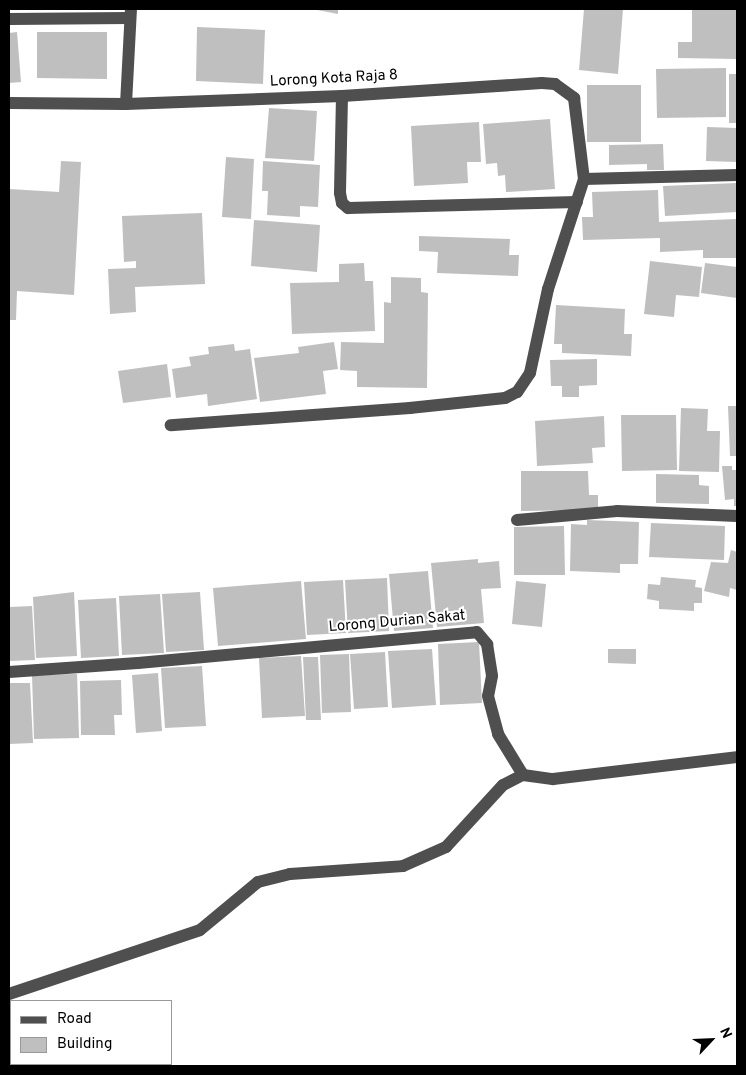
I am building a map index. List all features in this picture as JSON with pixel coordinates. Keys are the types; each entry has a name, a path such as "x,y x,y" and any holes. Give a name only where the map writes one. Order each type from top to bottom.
{"street":[{"path":"9,19 130,14 126,104"},
{"name":"Lorong Kota Raja 8","path":"9,103 126,104 342,96 555,84 574,98 584,179 548,289 530,373 517,392 505,398 410,408 171,425"},
{"path":"342,96 340,193 342,203 348,208 578,202"},
{"path":"584,179 737,175"},
{"path":"518,520 617,511 737,516"},
{"name":"Lorong Durian Sakat","path":"9,672 138,664 477,632 487,644 492,676 488,696 498,734 523,775"},
{"path":"9,994 200,930 258,882 290,874 403,866 446,847 503,785 523,775 553,779 737,757"}],"building":[{"path":"312,9 338,9 338,14"},
{"path":"584,9 623,9 618,74 579,70"},
{"path":"692,9 737,9 737,59 678,58 678,42 692,42"},
{"path":"197,27 265,30 263,84 196,81"},
{"path":"17,32 21,82 9,83 9,33"},
{"path":"37,32 107,32 107,79 37,78"},
{"path":"726,68 726,117 657,118 656,69"},
{"path":"729,74 737,74 737,123 729,123"},
{"path":"587,85 641,85 641,142 587,142"},
{"path":"269,108 317,111 314,161 265,158"},
{"path":"550,119 555,189 506,192 505,175 498,176 497,163 486,164 483,124"},
{"path":"479,122 481,162 467,162 468,183 414,186 411,126"},
{"path":"707,127 737,128 737,162 706,161"},
{"path":"663,144 664,170 647,170 647,164 609,165 609,145"},
{"path":"226,157 254,159 251,219 222,217"},
{"path":"61,161 81,162 74,295 17,291 16,320 9,320 9,189 59,192"},
{"path":"263,161 320,165 318,207 300,206 300,217 267,215 268,191 262,191"},
{"path":"737,183 737,212 665,216 663,186"},
{"path":"658,190 659,222 737,219 737,258 703,258 703,250 660,252 660,238 583,240 582,217 593,217 592,192"},
{"path":"202,213 205,284 135,287 136,312 110,314 108,269 136,268 136,261 124,262 122,216"},
{"path":"254,220 320,225 317,272 251,266"},
{"path":"419,236 510,239 509,255 519,255 518,276 437,273 438,252 419,251"},
{"path":"650,261 702,267 699,297 676,295 674,317 644,314"},
{"path":"364,263 365,281 373,281 375,331 292,334 290,283 339,282 339,264"},
{"path":"705,263 737,267 737,298 701,293"},
{"path":"391,277 421,278 421,292 428,293 427,388 357,387 357,371 340,370 341,342 384,343 384,302 391,303"},
{"path":"556,305 625,309 624,334 632,334 631,356 562,353 562,344 554,344"},
{"path":"334,342 338,369 323,371 326,394 260,402 254,358 299,353 298,347"},
{"path":"234,344 235,351 250,349 257,399 208,406 207,394 176,398 172,369 191,366 189,357 209,354 208,347"},
{"path":"597,359 597,385 579,386 579,397 562,397 562,386 551,386 550,360"},
{"path":"167,364 171,397 123,403 118,371"},
{"path":"728,406 737,406 737,456 730,456"},
{"path":"681,408 708,409 707,431 720,431 719,472 679,471"},
{"path":"621,415 676,415 677,470 622,471"},
{"path":"604,416 605,447 592,448 593,463 537,466 535,421"},
{"path":"722,466 732,466 732,470 737,470 737,506 734,506 734,499 725,500"},
{"path":"521,471 588,471 589,495 598,495 598,510 521,511"},
{"path":"656,474 699,475 699,485 709,486 709,504 656,503"},
{"path":"587,520 639,522 638,564 620,564 620,573 570,571 571,524 587,525"},
{"path":"651,523 725,526 724,560 649,557"},
{"path":"564,526 565,575 514,575 514,527"},
{"path":"731,550 737,552 737,590 730,588 729,597 704,591 711,562 728,563"},
{"path":"478,559 478,563 499,561 501,588 481,589 484,623 437,627 431,563"},
{"path":"428,571 433,628 394,631 389,574"},
{"path":"661,577 696,580 695,587 702,588 702,603 694,603 694,611 659,609 659,601 647,599 648,584 660,585"},
{"path":"387,578 389,631 348,633 345,580"},
{"path":"343,580 346,633 307,635 304,582"},
{"path":"301,581 306,639 218,646 213,588"},
{"path":"516,581 546,584 542,627 512,624"},
{"path":"74,592 77,656 36,658 33,597"},
{"path":"200,592 204,650 166,652 162,594"},
{"path":"160,594 164,653 122,655 119,596"},
{"path":"116,598 119,656 81,658 78,600"},
{"path":"32,606 35,660 9,661 9,607"},
{"path":"479,642 482,703 440,705 438,644"},
{"path":"432,649 436,705 392,708 388,651"},
{"path":"608,649 636,649 636,664 608,663"},
{"path":"385,652 388,707 354,709 350,654"},
{"path":"349,654 351,712 322,713 320,655"},
{"path":"301,656 305,716 262,718 259,658"},
{"path":"303,657 318,657 321,720 306,720"},
{"path":"202,666 206,726 165,728 161,668"},
{"path":"158,673 162,731 136,733 132,675"},
{"path":"77,674 79,738 34,739 32,675"},
{"path":"121,680 122,715 114,715 115,735 81,735 80,681"},
{"path":"9,683 30,683 33,743 9,744"}]}
